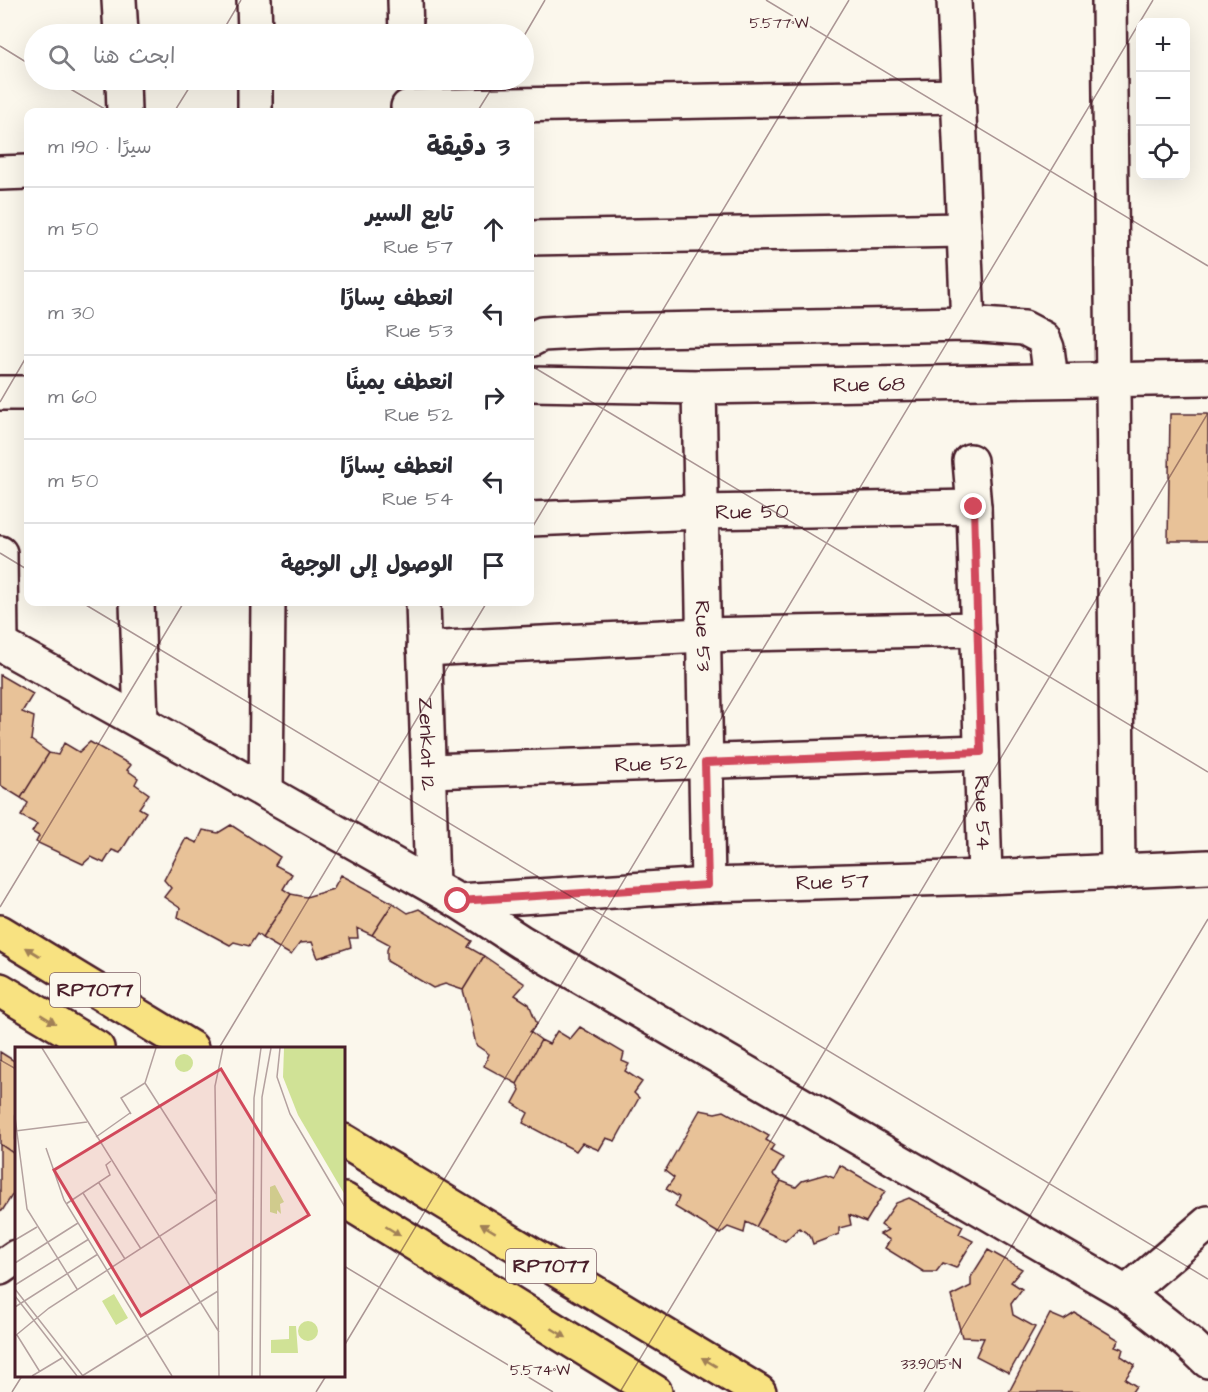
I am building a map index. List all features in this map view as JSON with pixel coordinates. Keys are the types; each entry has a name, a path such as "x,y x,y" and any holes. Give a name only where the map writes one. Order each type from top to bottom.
{"main road":[{"name":"RP7077","path":"0,932 189,1047"},
{"name":"RP7077","path":"0,990 95,1047"},
{"name":"RP7077","path":"345,1142 759,1392"},
{"name":"RP7077","path":"345,1201 655,1392"}],"street":[{"path":"119,0 120,24"},
{"path":"254,0 255,24"},
{"path":"405,0 406,24"},
{"path":"954,0 968,324"},
{"path":"1109,0 1118,872"},
{"path":"123,90 124,108"},
{"path":"255,90 255,108"},
{"path":"408,100 958,96"},
{"path":"0,173 24,172"},
{"path":"534,238 964,230"},
{"path":"534,338 542,334 597,331 968,324 1024,328 1043,338 1047,348 1051,380"},
{"name":"Rue 68","path":"534,384 699,387 1208,378"},
{"name":"Rue 53","path":"699,387 708,885"},
{"path":"0,393 24,393"},
{"name":"Rue 54","path":"970,461 974,507 985,877"},
{"name":"Rue 50","path":"534,519 701,512 974,507"},
{"path":"0,553 15,592 1,644 445,894 531,948 1126,1293 1188,1341 1208,1361"},
{"path":"138,606 141,722"},
{"path":"266,792 268,606"},
{"name":"Zenkat 12","path":"423,606 429,771 445,894"},
{"path":"424,649 703,635 978,629"},
{"name":"Rue 52","path":"429,771 981,752"},
{"name":"Rue 57","path":"445,894 985,877 1208,867"},
{"path":"1126,1293 1208,1223"},
{"path":"0,1268 15,1258"}],"building":[{"path":"1170,414 1208,414 1208,541 1168,541"},
{"path":"0,675 33,694 22,712 34,717 31,740 49,753 21,798 0,785"},
{"path":"90,742 131,765 127,770 138,778 135,784 149,794 139,808 146,812 120,853 112,850 104,863 91,857 83,864 36,842 39,836 32,832 37,824 21,816 28,803 21,798 49,753 58,755 64,743 79,752"},
{"path":"231,825 280,857 275,865 292,874 283,889 291,894 262,938 257,934 249,946 234,942 230,945 178,917 180,908 164,897 171,888 164,880 186,838 197,843 203,830 218,833"},
{"path":"341,875 393,903 372,935 357,928 358,938 349,938 351,947 318,958 312,942 300,943 291,955 262,938 291,894 306,897 333,889"},
{"path":"393,903 408,913 419,909 472,941 468,947 484,956 463,990 445,984 433,988 387,961 389,944 372,935"},
{"path":"484,956 525,984 515,995 529,1004 537,1024 530,1032 541,1040 517,1084 484,1066 489,1054 476,1045 463,990"},
{"path":"580,1027 624,1053 622,1061 629,1064 625,1071 642,1082 634,1093 639,1098 615,1141 606,1138 599,1150 582,1143 576,1151 523,1123 528,1113 513,1103 520,1090 517,1084 541,1040 549,1044 557,1031 570,1039"},
{"path":"0,1052 15,1061 15,1154 0,1144"},
{"path":"700,1110 715,1113 724,1111 769,1136 766,1140 774,1145 770,1151 783,1158 773,1175 781,1181 756,1227 746,1222 744,1233 728,1227 720,1234 675,1207 679,1197 666,1189 674,1178 665,1171"},
{"path":"0,1144 15,1154 15,1191 0,1211"},
{"path":"840,1165 885,1191 866,1222 849,1215 851,1225 839,1228 839,1234 813,1244 810,1235 799,1228 785,1241 756,1227 781,1181 796,1187 802,1181 826,1174 834,1177"},
{"path":"909,1198 963,1226 959,1234 973,1241 956,1268 943,1263 936,1272 924,1272 885,1248 890,1240 880,1234 888,1230 881,1225 896,1203"},
{"path":"988,1250 1022,1269 1011,1282 1022,1289 1011,1304 1013,1315 1035,1327 1009,1373 976,1356 984,1338 962,1337 951,1296 971,1286 971,1277"},
{"path":"1075,1313 1119,1340 1115,1346 1123,1349 1121,1356 1135,1365 1125,1379 1136,1386 1132,1392 1009,1392 1050,1314 1064,1320"}],"route":[{"path":"458,901 708,885 705,763 981,752 974,507"}]}
